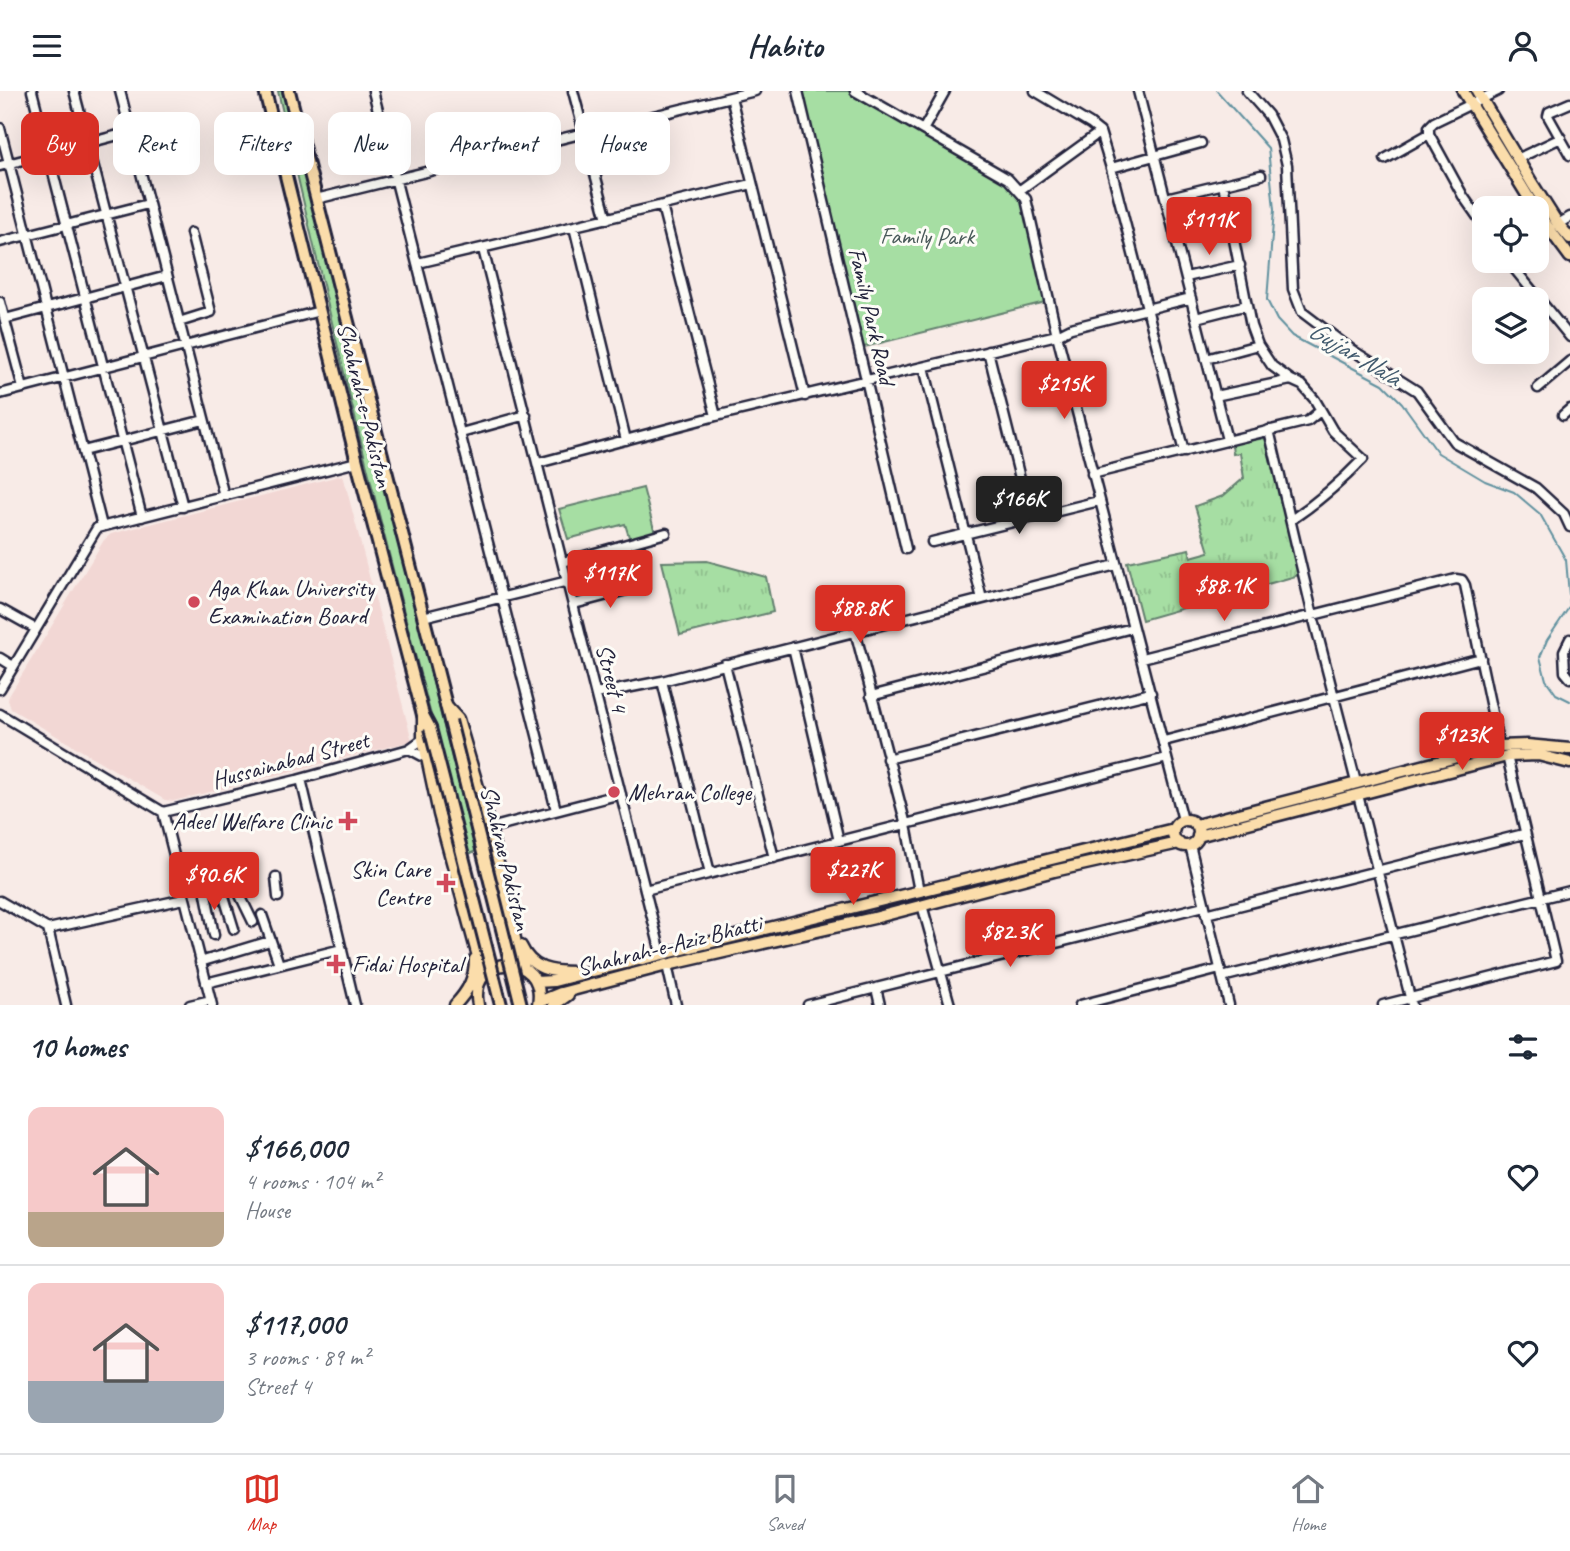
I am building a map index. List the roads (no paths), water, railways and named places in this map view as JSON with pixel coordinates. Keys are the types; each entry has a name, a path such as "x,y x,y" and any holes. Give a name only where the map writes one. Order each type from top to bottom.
{"highway":[{"name":"Shahrah-e-Pakistan","path":"265,91 357,462 423,715 430,728"},
{"name":"Shahrah-e-Pakistan","path":"289,91 450,721"},
{"name":"Shahrae Pakistan","path":"450,721 522,1005"},
{"name":"Shahrae Pakistan","path":"430,728 501,1005"}],"main road":[{"path":"1478,94 1558,224 1570,238"},
{"path":"1466,97 1528,196"},
{"path":"1549,227 1570,257"},
{"path":"444,704 458,719 520,943 529,960 549,971 589,972"},
{"path":"423,715 423,739 439,814 483,975"},
{"path":"1196,825 1499,745 1570,749"},
{"path":"1198,836 1196,825 1190,821 1183,820 1174,829 1179,843 1191,845 1198,836 1507,756 1538,755 1570,763"},
{"name":"Shahrah-e-Aziz Bhatti","path":"536,982 554,981 1174,829"},
{"name":"Shahrah-e-Aziz Bhatti","path":"538,1004 577,989 667,965 1179,843"},
{"path":"504,885 516,943 524,968 536,982 538,1004"},
{"path":"454,1005 468,990 473,978 475,949"},
{"path":"463,1005 477,1001 478,986 483,975 495,966 517,965 524,968"},
{"path":"554,1005 577,989"}],"street":[{"path":"32,91 38,112"},
{"path":"74,91 80,112"},
{"path":"120,91 125,112"},
{"path":"374,91 556,810"},
{"path":"573,91 579,112"},
{"path":"670,112 755,91"},
{"name":"Family Park Road","path":"798,91 906,549"},
{"path":"855,91 1008,179 1026,199 1057,335 1183,820"},
{"path":"923,130 945,91"},
{"path":"1035,91 1100,132 1184,451"},
{"path":"1247,91 1268,115 1282,140 1287,165 1293,289 1302,312 1352,350 1417,391 1454,442 1536,488 1564,515 1570,527"},
{"path":"1472,209 1429,134 1429,127 1466,97 1498,91"},
{"path":"1136,92 1177,238 1227,440"},
{"path":"731,97 805,396"},
{"path":"1570,103 1548,114 1570,155"},
{"path":"0,128 102,526"},
{"path":"1020,190 1100,132"},
{"path":"1385,159 1429,134"},
{"path":"316,199 575,135"},
{"path":"1517,159 1561,138"},
{"path":"1111,168 1201,143"},
{"path":"0,166 21,160"},
{"path":"54,175 142,517"},
{"path":"96,175 183,507"},
{"path":"141,175 225,496"},
{"path":"596,175 607,219"},
{"path":"1166,198 1261,175"},
{"path":"418,263 752,184"},
{"path":"1223,184 1247,305 1258,345 1272,366 1301,385 1333,431 1363,459 1332,490 1291,520"},
{"path":"0,242 148,204"},
{"path":"662,206 716,416"},
{"path":"1558,224 1570,217"},
{"path":"1177,238 1232,224"},
{"path":"574,227 626,440"},
{"path":"179,322 211,312 191,233"},
{"name":"Street 4","path":"483,249 661,953"},
{"path":"1186,277 1240,265"},
{"path":"1517,273 1570,337"},
{"path":"5,319 167,276"},
{"path":"538,463 716,416 1057,335 1071,328 1191,298"},
{"path":"0,302 23,388"},
{"path":"1196,318 1247,305"},
{"path":"0,394 320,311"},
{"path":"1206,359 1258,345"},
{"path":"988,351 1030,518"},
{"path":"1538,388 1570,361"},
{"path":"924,367 982,599"},
{"path":"1215,396 1291,380"},
{"path":"1093,474 1308,421 1321,411"},
{"path":"461,433 526,415"},
{"path":"83,451 204,420"},
{"path":"1269,431 1356,782"},
{"path":"0,689 97,528 357,462"},
{"path":"932,542 1099,501"},
{"path":"563,562 666,533"},
{"path":"574,604 638,587 627,544"},
{"path":"596,694 662,681 1116,565"},
{"path":"1142,658 1456,579 1462,580 1499,745"},
{"path":"423,617 568,581"},
{"path":"0,609 36,629"},
{"path":"871,696 1132,628"},
{"path":"855,631 906,825 919,891"},
{"path":"1570,639 1564,651 1565,673 1570,678"},
{"path":"793,647 839,842"},
{"path":"1164,741 1481,658"},
{"path":"0,659 13,666"},
{"path":"725,664 774,858"},
{"path":"662,681 710,873"},
{"path":"887,759 1151,694"},
{"path":"0,714 163,812 211,1002 190,1005"},
{"name":"Hussainabad Street","path":"163,812 301,779 409,749 423,739"},
{"path":"409,749 428,759"},
{"path":"1383,1005 1411,1002 1556,961 1507,756"},
{"path":"645,890 1167,758"},
{"path":"301,779 355,1005"},
{"path":"490,828 621,794"},
{"path":"1358,795 1411,1002"},
{"path":"813,1004 1524,834"},
{"path":"1191,845 1229,1005"},
{"path":"275,877 278,897"},
{"path":"236,887 253,922"},
{"path":"222,890 234,929"},
{"path":"1080,1005 1393,935 1570,891"},
{"path":"206,894 214,935"},
{"path":"0,901 48,929 184,899"},
{"path":"922,905 950,1005"},
{"path":"262,915 279,964"},
{"path":"48,929 66,1005"},
{"path":"200,962 270,941"},
{"path":"206,983 342,949"},
{"path":"667,965 676,1005"},
{"path":"876,988 880,1005"}],"waterway":[{"name":"Gujjar Nala","path":"1217,91 1268,148 1274,210 1267,300 1277,320 1292,336 1383,384 1402,403 1438,453 1485,481 1514,492 1540,514 1566,560 1570,606 1547,640 1540,657 1546,680 1556,694 1570,701"}],"place":[{"name":"Aga Khan University Examination Board","path":"194,602"},
{"name":"Mehran College","path":"614,792"},
{"name":"Adeel Welfare Clinic","path":"348,821"},
{"name":"Skin Care Centre","path":"446,883"},
{"name":"Fidai Hospital","path":"336,964"}],"park label":[{"name":"Family Park","path":"927,236"}]}
